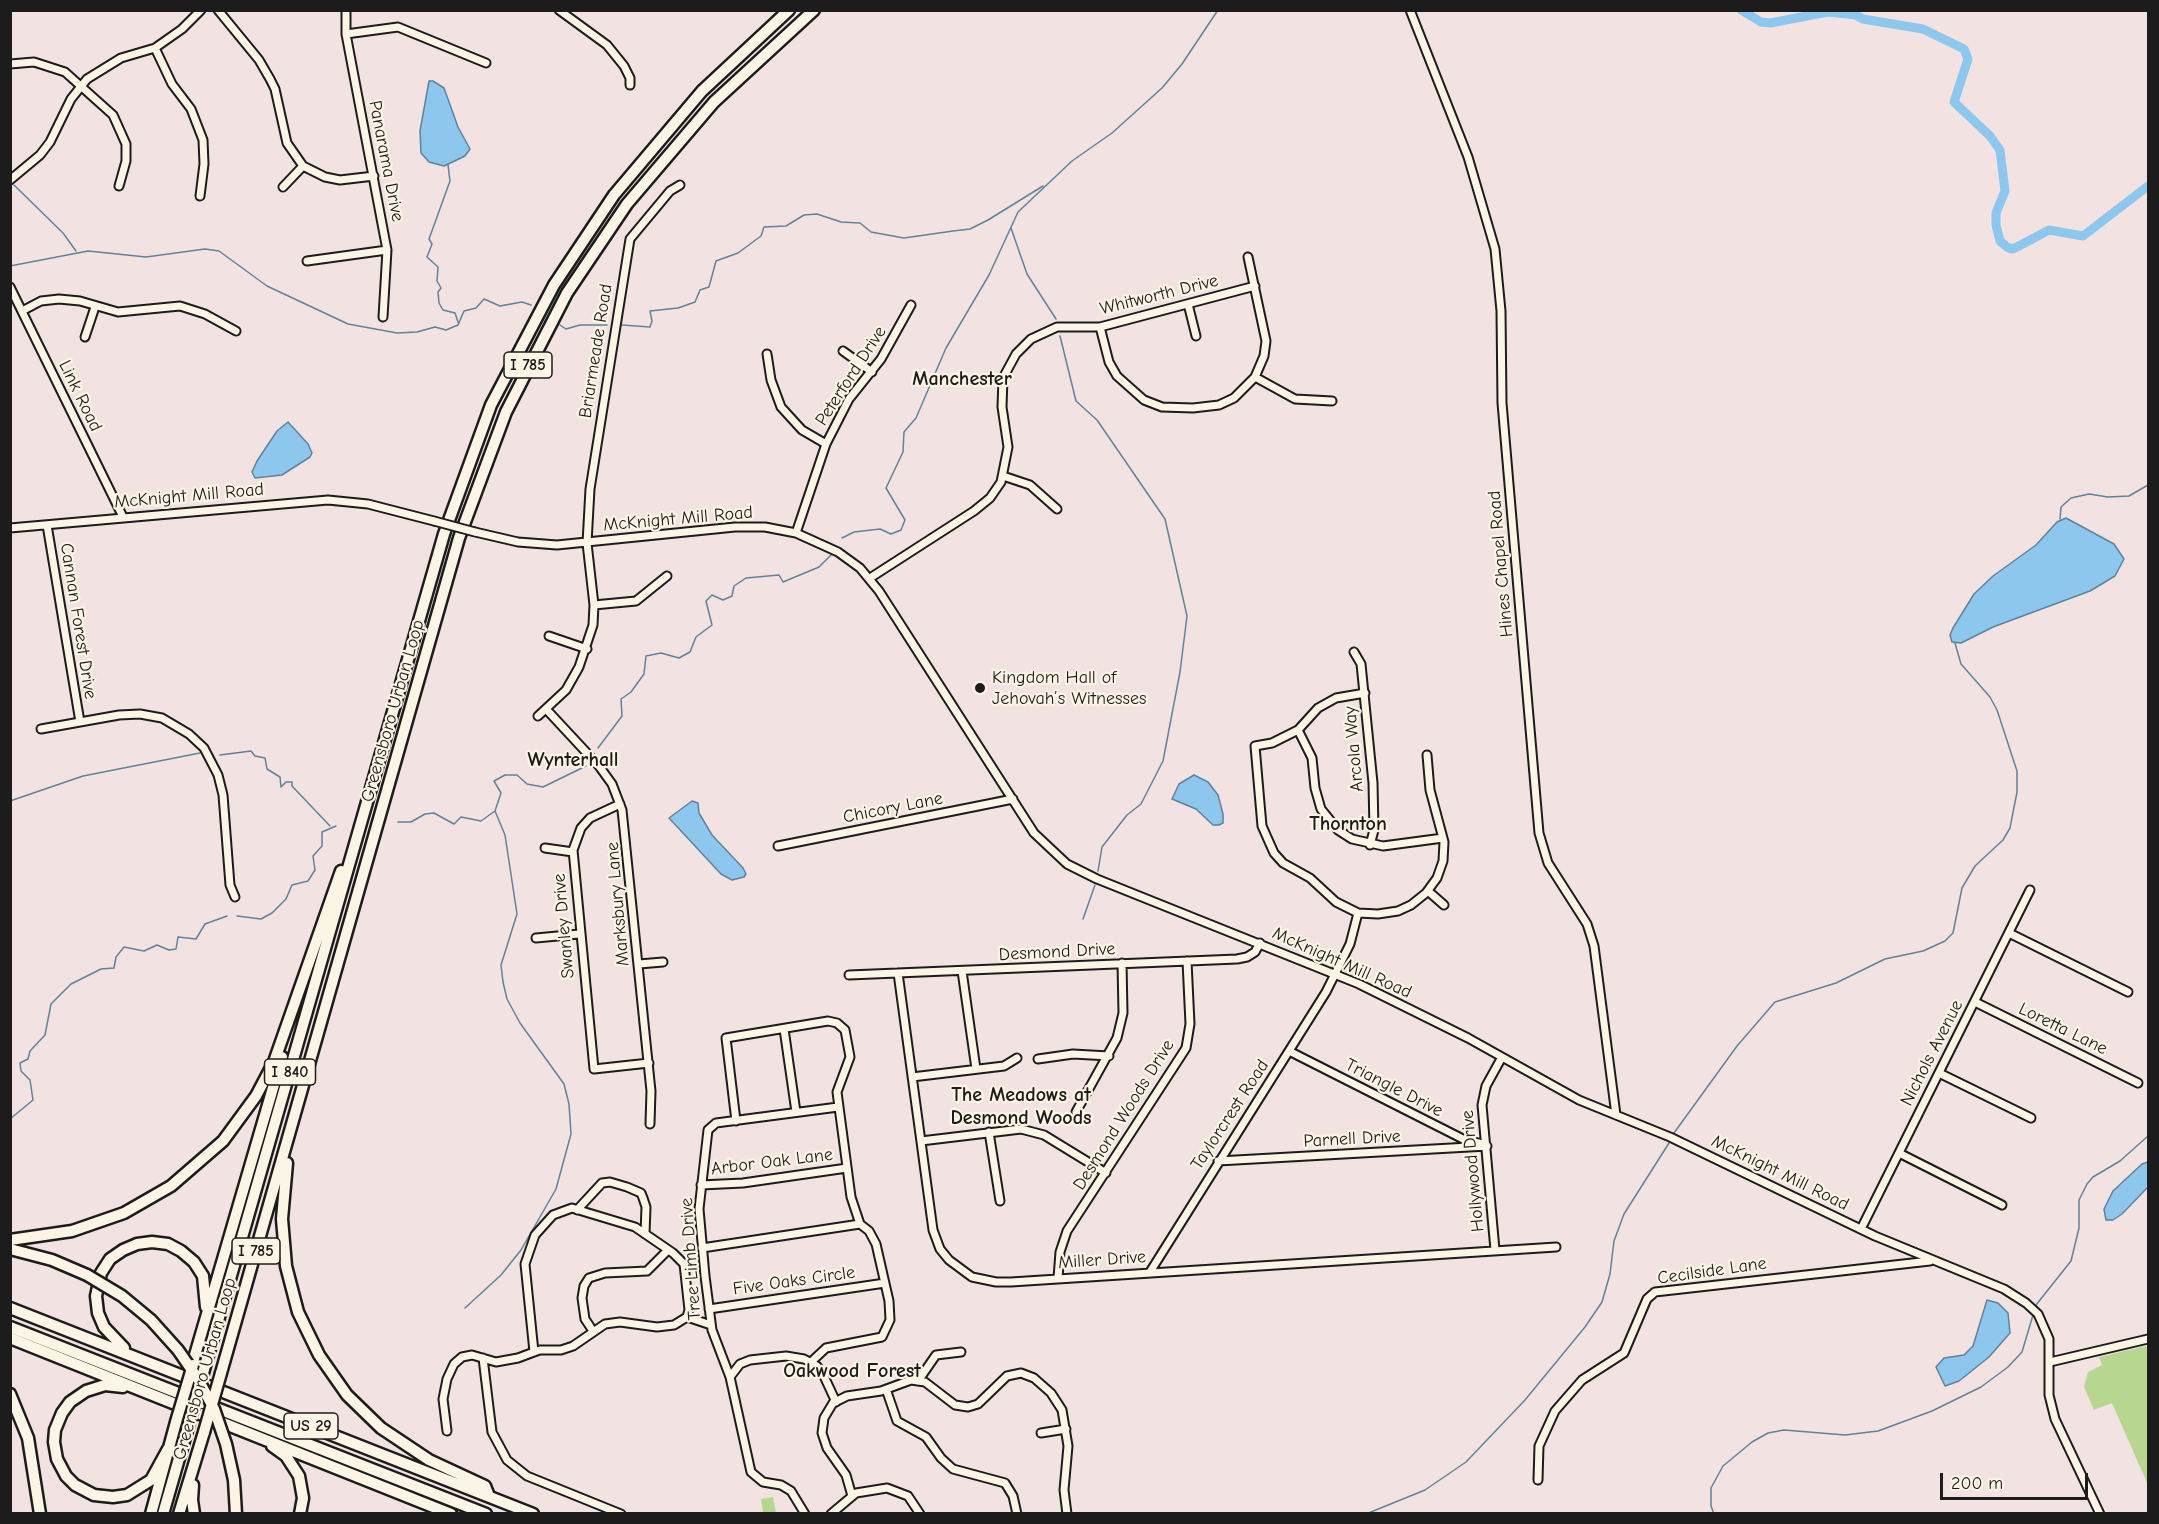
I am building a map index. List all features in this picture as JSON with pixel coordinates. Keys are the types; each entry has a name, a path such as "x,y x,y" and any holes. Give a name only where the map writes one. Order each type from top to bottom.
{"highway":[{"name":"Greensboro Urban Loop","path":"163,1514 461,481 491,405 527,332 583,239 648,152 721,72 789,10"},
{"name":"Greensboro Urban Loop","path":"179,1514 462,530 489,453 517,388 567,293 643,183 726,89 814,10"},
{"path":"10,1240 72,1231 124,1213 171,1186 211,1154 240,1119 265,1080 307,970 374,777"},
{"path":"151,1514 307,970"},
{"path":"291,1128 282,1204 284,1250 296,1304 315,1348 347,1395 381,1428 429,1460 485,1486 489,1496"},
{"path":"134,1356 109,1335 100,1320 96,1305 96,1288 101,1273 110,1260 123,1250 137,1244 159,1242 175,1247 188,1255 199,1269 205,1283 205,1321"},
{"path":"10,1249 52,1260 87,1275 122,1296 151,1320 178,1350 194,1372 214,1409 226,1444 234,1480 236,1514"},
{"name":"US 29","path":"10,1308 533,1514"},
{"name":"US 29","path":"10,1327 486,1514"},
{"path":"10,1338 452,1514"},
{"path":"138,1390 119,1386 99,1386 70,1402 62,1413 55,1430 55,1448 59,1465 66,1476 81,1489 94,1495 114,1497 127,1495 146,1484 155,1474 168,1449"},
{"path":"10,1394 28,1438 40,1514"},
{"path":"256,1436 280,1451 296,1469 303,1490 300,1514"},
{"path":"194,1514 191,1494 196,1461"}],"street":[{"path":"10,180 31,164 50,142 65,109 82,84 110,63 155,48 182,30 201,10"},
{"path":"218,10 259,60 270,79 275,89 287,143 303,166 325,177 340,180 374,176"},
{"name":"Panarama Drive","path":"346,10 346,34 387,250 383,317"},
{"path":"559,10 607,45 629,75 630,85"},
{"name":"Hines Chapel Road","path":"1410,10 1468,157 1495,249 1501,311 1503,411 1539,833 1548,863 1587,924 1594,946 1616,1115"},
{"path":"346,34 398,27 486,63"},
{"path":"155,48 168,78 191,110 203,140 204,164 200,196"},
{"path":"10,64 46,64 65,72 82,84 113,115 126,144 126,161 119,186"},
{"path":"283,187 303,166"},
{"name":"Briarmeade Road","path":"538,716 566,690 587,649 593,625 594,604 587,543 595,449 630,239 669,191 680,185"},
{"path":"307,261 387,250"},
{"path":"1100,327 1109,362 1117,376 1144,400 1162,407 1193,408 1219,405 1234,398 1255,377 1264,356 1266,341 1248,257"},
{"name":"Whitworth Drive","path":"870,578 974,512 990,498 1003,476 1008,447 1001,391 1008,366 1023,345 1048,330 1068,326 1100,327 1255,286"},
{"name":"Link Road","path":"10,287 123,517"},
{"path":"22,310 50,299 73,300 95,307 127,312 162,306 180,306 205,314 236,331"},
{"path":"1188,304 1196,336"},
{"name":"Peterford Drive","path":"796,532 826,444 849,399 872,372 911,305"},
{"path":"84,337 95,307"},
{"path":"843,351 872,372"},
{"path":"768,354 771,380 781,407 802,430 826,444"},
{"path":"1255,377 1295,399 1332,401"},
{"path":"1003,476 1030,484 1057,509"},
{"name":"McKnight Mill Road","path":"10,528 328,500 368,504 475,532 532,544 587,543 750,526 796,532 838,552 870,578 1043,843 1067,864 1097,879 1336,974 1502,1057 1579,1100 1681,1142 1861,1229 2004,1289 2026,1303 2038,1314 2045,1329 2050,1362 2051,1407 2100,1514"},
{"name":"Cannan Forest Drive","path":"47,525 80,722"},
{"path":"594,604 636,601 667,576"},
{"path":"549,636 587,649"},
{"name":"Arcola Way","path":"1354,652 1361,664 1373,783 1374,830 1370,845"},
{"path":"1365,693 1336,698 1305,719 1298,730 1272,743 1255,746 1259,812 1262,826 1274,853 1283,862 1317,883 1336,902 1358,913 1378,914 1398,911 1411,905 1428,891 1443,861 1443,838 1433,806 1427,755"},
{"name":"Marksbury Lane","path":"546,710 599,766 612,784 626,826 649,1063 650,1124"},
{"path":"41,729 140,714 162,718 181,728 204,748 218,775 223,795 230,885 235,897"},
{"path":"1298,730 1312,758 1318,801 1327,820 1352,840 1383,846 1443,838"},
{"name":"Chicory Lane","path":"778,846 1013,799"},
{"name":"Swanley Drive","path":"620,804 590,818 580,828 573,852 579,934 594,1069 649,1063"},
{"path":"545,848 573,852"},
{"path":"1428,891 1444,905"},
{"name":"Nichols Avenue","path":"1861,1229 2030,891"},
{"name":"Taylorcrest Road","path":"1150,1272 1336,974 1350,944 1358,913"},
{"path":"2009,933 2128,992"},
{"path":"536,938 579,934"},
{"name":"Desmond Drive","path":"849,975 1247,957 1255,952 1260,943"},
{"name":"Desmond Woods Drive","path":"1058,1278 1062,1242 1186,1048 1190,1024 1187,961"},
{"path":"639,964 663,962"},
{"path":"1076,1112 1117,1038 1123,1013 1122,963"},
{"path":"962,971 976,1069"},
{"name":"Miller Drive","path":"898,973 933,1230 940,1248 949,1260 972,1277 990,1281 1058,1278 1556,1247"},
{"name":"Loretta Lane","path":"1975,1002 2138,1083"},
{"path":"811,1362 826,1348 882,1337 890,1317 885,1283 873,1238 860,1224 854,1212 847,1168 838,1107 838,1084 850,1057 845,1030 837,1023 828,1021 726,1038 736,1121 838,1107"},
{"path":"784,1029 796,1112"},
{"name":"Triangle Drive","path":"1289,1051 1463,1139 1487,1146"},
{"path":"1038,1059 1072,1054 1109,1056"},
{"name":"Hollywood Drive","path":"1495,1250 1483,1099 1502,1057"},
{"path":"912,1077 1010,1064 1017,1058"},
{"path":"1939,1073 2031,1118"},
{"name":"Tree Limb Drive","path":"736,1121 716,1123 708,1130 701,1185 702,1248 711,1325 730,1377 751,1472 763,1482 781,1485 791,1491 805,1514"},
{"path":"921,1141 1022,1129 1033,1131 1106,1173"},
{"path":"989,1132 1000,1201"},
{"name":"Parnell Drive","path":"1218,1161 1487,1146"},
{"path":"1899,1153 2002,1205"},
{"name":"Arbor Oak Lane","path":"701,1185 743,1183 847,1168"},
{"path":"577,1210 602,1183 610,1182 627,1187 641,1193 643,1198 646,1207 645,1234"},
{"path":"447,1431 443,1399 447,1379 454,1364 462,1357 472,1355 496,1362 534,1352 573,1346 605,1324 620,1322 643,1327 674,1325 687,1317 689,1304 684,1264 635,1227 577,1210 566,1209 543,1224 535,1235 525,1264 534,1352"},
{"path":"702,1248 860,1224"},
{"path":"593,1331 585,1319 582,1298 589,1278 605,1273 646,1271 668,1250"},
{"name":"Cecilside Lane","path":"1538,1480 1539,1446 1555,1411 1582,1380 1624,1353 1647,1299 1655,1292 1933,1260"},
{"name":"Five Oaks Circle","path":"709,1309 885,1283"},
{"path":"687,1317 711,1325"},
{"path":"2050,1362 2148,1339"},
{"path":"918,1381 936,1355 961,1352"},
{"path":"730,1377 740,1364 750,1360 786,1356 811,1362 823,1374 836,1402"},
{"path":"483,1358 492,1432 507,1460 527,1476 621,1514"},
{"path":"852,1496 846,1474 824,1444 822,1433 824,1418 836,1402 847,1396 886,1389 904,1381 918,1381 930,1384 955,1405 968,1407 978,1404 1007,1376 1026,1374 1058,1400 1066,1429 1068,1454 1064,1490 1067,1514"},
{"path":"886,1389 897,1421 926,1437 940,1458 953,1469 1005,1483 1013,1496 1017,1514"},
{"path":"1041,1433 1066,1429"},
{"path":"831,1514 852,1496 866,1489 893,1489 908,1496 920,1514"}],"green space":[{"path":"2146,1346 2148,1354 2148,1485 2112,1403 2094,1410 2084,1387 2088,1372 2102,1365 2099,1357"},
{"path":"773,1497 776,1513 763,1513 761,1499"}],"water":[{"path":"429,81 444,88 458,127 470,149 465,156 444,166 429,162 421,153 420,131"},
{"path":"288,422 308,444 312,453 310,457 282,475 255,478 252,472 257,461 277,431"},
{"path":"2066,518 2114,544 2124,559 2115,576 2090,591 1993,627 1961,643 1952,642 1950,635 1953,628 1974,594 1993,576 2036,545 2057,522"},
{"path":"1194,775 1208,782 1218,795 1223,823 1213,825 1196,809 1172,799 1179,784"},
{"path":"692,801 698,803 699,813 712,835 743,868 746,874 744,877 732,880 721,874 669,818"},
{"path":"2148,1162 2148,1187 2122,1214 2113,1220 2106,1220 2104,1209 2113,1191 2142,1164"},
{"path":"1987,1300 1998,1303 2008,1313 2010,1333 1989,1357 1959,1381 1945,1386 1936,1367 1944,1358 1964,1355 1973,1346"}],"waterway":[{"path":"842,538 854,532 880,529 891,534 901,530 905,520 886,488 903,452 904,432 916,418 946,348 989,275 1018,212 1072,161 1112,133 1162,88 1182,64 1218,10"},
{"path":"1741,10 1761,22 1770,23 1828,12 1856,15 1863,19 1923,29 1964,49 1968,59 1954,102 1990,136 2000,150 2005,191 1996,213 1996,225 2000,241 2007,247 2012,249 2049,230 2083,236 2148,186"},
{"path":"448,165 450,181 429,239 432,244 427,257 438,267 437,281 441,288 438,292 439,303 443,310 455,313 458,322"},
{"path":"14,185 63,233 76,251"},
{"path":"622,325 650,327 652,321 650,311 678,308 695,302 700,290 709,287 716,261 738,253 761,236 764,227 786,226 804,215 817,214 841,222 860,223 871,232 904,238 970,229 1043,186"},
{"path":"1011,228 1027,274 1056,319"},
{"path":"10,266 88,251 146,257 205,249 219,251 267,286 348,324 397,333 417,332 435,327 446,330 458,325 464,311 476,308 484,299 500,306 522,302 531,305"},
{"path":"560,325 566,329 580,325 607,325"},
{"path":"1060,336 1076,401 1097,420 1165,519 1187,616 1180,672 1163,761 1141,804 1127,815 1102,847 1098,871"},
{"path":"2060,519 2061,507 2071,498 2089,494 2108,497 2129,496 2148,485"},
{"path":"598,748 622,716 621,699 631,692 644,674 646,656 661,653 679,658 690,652 696,637 712,625 706,601 712,595 723,600 732,596 734,586 746,578 779,575 783,582 819,567 831,555"},
{"path":"1674,1133 1737,1046 1775,1002 1836,983 1885,959 1923,951 1945,941 1953,933 1962,888 1975,866 2003,840 2010,828 2017,792 2017,771 1997,710 1990,697 1961,664 1955,643"},
{"path":"220,755 251,751 255,756 265,758 267,769 280,777 281,787 286,782 292,782 292,786 330,826"},
{"path":"10,801 83,776 200,753"},
{"path":"465,1308 501,1275 521,1250 556,1189 571,1134 569,1104 564,1084 520,1023 507,999 503,982 501,965 517,914 505,835 495,811 501,793 494,781 505,775 517,775 527,784 543,787 586,766"},
{"path":"398,822 411,822 425,814 434,813 454,824 461,817 481,821 495,811"},
{"path":"237,916 261,919 272,913 286,899 292,885 308,881 315,870 313,856 322,846 322,832 336,826"},
{"path":"1083,919 1095,885"},
{"path":"10,1119 33,1100 30,1080 21,1071 20,1063 28,1059 30,1051 45,1035 51,1004 71,984 101,969 114,968 116,957 124,947 144,951 157,945 169,950 176,949 178,937 196,939 205,924 227,916"},
{"path":"2036,1305 2071,1261 2079,1228 2079,1200 2087,1184 2093,1177 2120,1161 2148,1136"},
{"path":"1366,1514 1425,1490 1466,1462 1525,1400 1585,1327 1602,1302 1610,1274 1614,1241 1624,1214 1669,1143"},
{"path":"1714,1514 1711,1506 1711,1488 1723,1466 1752,1442 1768,1433 1784,1430 1845,1435 1878,1431 1932,1411 1981,1387 2008,1367 2022,1352 2033,1315"}],"place":[{"name":"Kingdom Hall of Jehovah’s Witnesses","path":"980,688"}],"district":[{"name":"Manchester","path":"962,379"},
{"name":"Wynterhall","path":"573,760"},
{"name":"Thornton","path":"1348,824"},
{"name":"The Meadows at Desmond Woods","path":"1021,1106"},
{"name":"Oakwood Forest","path":"852,1371"}]}
